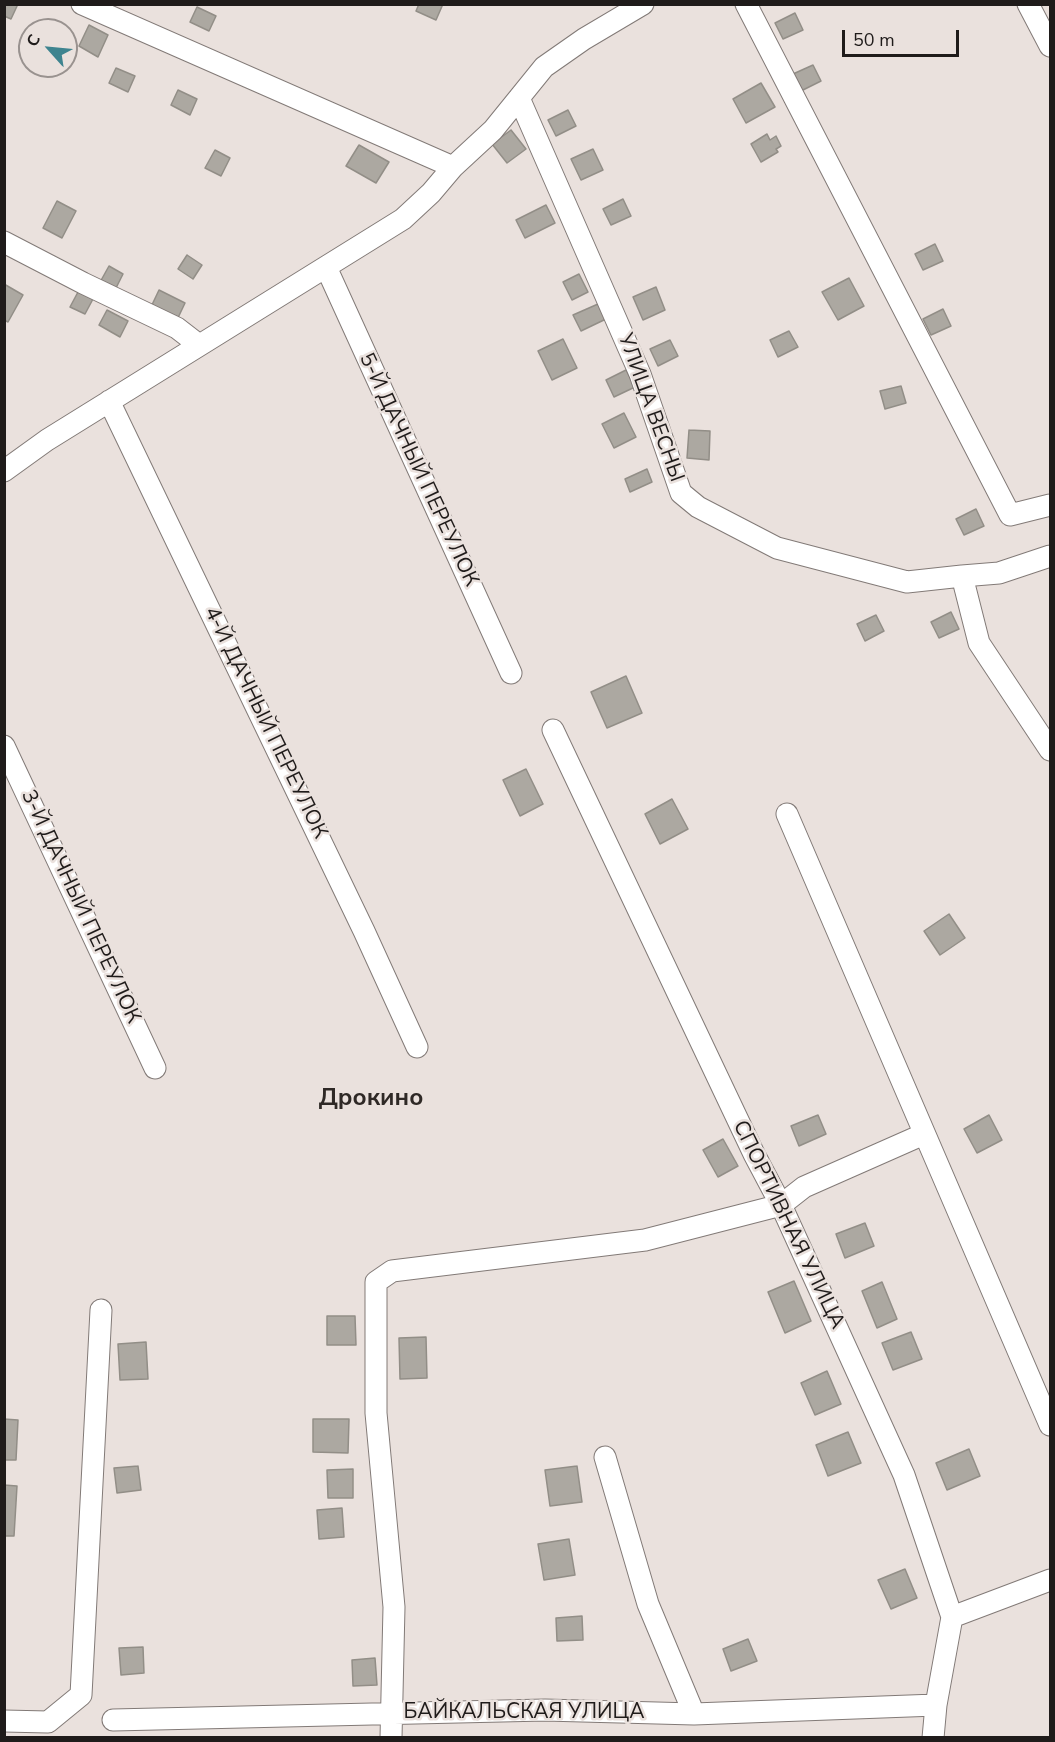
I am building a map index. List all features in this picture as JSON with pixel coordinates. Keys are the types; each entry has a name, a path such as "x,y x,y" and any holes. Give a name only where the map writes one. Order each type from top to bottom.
{"street":[{"path":"82,4 453,167"},
{"path":"4,471 47,440 403,219 431,193 453,167 493,130 544,67 643,4"},
{"path":"746,4 1010,515 1050,505"},
{"path":"1028,4 1050,46"},
{"name":"УЛИЦА ВЕСНЫ","path":"519,98 640,374 681,493 698,507 777,548 907,582 999,573 1050,556"},
{"path":"4,242 82,283 177,328 199,345"},
{"name":"5-Й ДАЧНЫЙ ПЕРЕУЛОК","path":"326,267 511,673"},
{"name":"4-Й ДАЧНЫЙ ПЕРЕУЛОК","path":"110,401 364,931 417,1047"},
{"path":"962,576 980,643 1050,750"},
{"name":"СПОРТИВНАЯ УЛИЦА","path":"553,730 754,1154 781,1205 904,1475 952,1617 936,1705 933,1737"},
{"name":"3-Й ДАЧНЫЙ ПЕРЕУЛОК","path":"4,746 155,1068"},
{"path":"787,814 1050,1425"},
{"path":"391,1737 394,1607 376,1413 376,1282 392,1271 645,1240 781,1205 804,1187 924,1134"},
{"path":"4,1721 48,1722 81,1695 101,1310"},
{"path":"604,1457 648,1604 694,1714"},
{"path":"952,1617 1050,1580"},
{"name":"БАЙКАЛЬСКАЯ УЛИЦА","path":"113,1720 545,1710 694,1714 936,1705"}],"building":[{"path":"4,4 18,4 11,19 4,16"},
{"path":"419,4 443,4 436,20 416,11"},
{"path":"197,7 216,16 209,31 190,22"},
{"path":"795,13 803,30 783,39 775,23"},
{"path":"89,25 108,35 98,57 79,46"},
{"path":"813,65 821,81 801,91 793,74"},
{"path":"116,68 135,76 128,92 109,83"},
{"path":"761,83 775,107 746,123 733,99"},
{"path":"178,90 197,99 190,115 171,105"},
{"path":"568,110 576,126 556,136 548,120"},
{"path":"511,130 526,149 507,163 492,144"},
{"path":"767,134 770,140 776,136 781,146 776,149 778,152 761,162 751,144"},
{"path":"359,145 389,162 376,183 346,166"},
{"path":"593,149 603,170 581,180 571,159"},
{"path":"215,150 230,158 221,176 205,168"},
{"path":"623,199 631,216 611,225 603,209"},
{"path":"57,201 76,211 62,238 43,228"},
{"path":"546,205 555,223 525,238 516,220"},
{"path":"935,244 943,261 923,270 915,254"},
{"path":"187,255 202,265 193,279 178,269"},
{"path":"109,266 123,274 114,292 99,284"},
{"path":"579,274 588,292 572,300 563,282"},
{"path":"849,278 864,306 838,320 822,292"},
{"path":"4,284 23,295 8,322 4,320"},
{"path":"656,287 665,310 643,320 633,297"},
{"path":"159,290 185,303 176,322 150,309"},
{"path":"78,292 93,299 85,314 70,307"},
{"path":"598,304 606,319 581,331 573,315"},
{"path":"943,309 951,326 931,335 923,319"},
{"path":"107,310 128,321 120,337 99,325"},
{"path":"789,331 798,347 778,357 770,340"},
{"path":"563,339 577,368 552,380 538,351"},
{"path":"670,340 678,356 658,366 650,349"},
{"path":"626,370 635,387 614,397 606,380"},
{"path":"901,386 906,403 885,409 880,391"},
{"path":"624,413 636,437 614,448 602,424"},
{"path":"689,430 710,431 709,460 687,458"},
{"path":"647,469 652,482 630,492 625,479"},
{"path":"976,509 984,526 964,535 956,519"},
{"path":"951,612 959,629 939,638 931,622"},
{"path":"876,615 884,631 865,641 857,624"},
{"path":"626,676 642,713 607,728 591,692"},
{"path":"526,769 543,804 520,816 503,780"},
{"path":"672,799 688,829 660,844 645,814"},
{"path":"949,914 965,938 940,955 924,931"},
{"path":"818,1115 826,1134 799,1146 791,1126"},
{"path":"989,1115 1002,1140 977,1153 964,1129"},
{"path":"723,1139 738,1166 718,1177 703,1150"},
{"path":"865,1223 874,1246 845,1258 836,1234"},
{"path":"794,1281 811,1321 785,1333 768,1292"},
{"path":"882,1282 897,1319 877,1328 862,1291"},
{"path":"327,1316 355,1316 356,1345 327,1345"},
{"path":"911,1332 922,1359 893,1370 882,1343"},
{"path":"426,1337 427,1378 400,1379 399,1338"},
{"path":"146,1342 148,1379 120,1380 118,1344"},
{"path":"827,1371 841,1404 815,1415 801,1383"},
{"path":"4,1419 18,1420 16,1460 4,1460"},
{"path":"313,1419 349,1419 348,1453 313,1452"},
{"path":"848,1432 861,1463 828,1476 816,1445"},
{"path":"969,1449 980,1476 947,1490 936,1463"},
{"path":"138,1466 141,1490 117,1493 114,1468"},
{"path":"577,1466 582,1502 550,1506 545,1470"},
{"path":"353,1469 353,1498 328,1498 327,1470"},
{"path":"4,1485 17,1486 14,1536 4,1536"},
{"path":"342,1508 344,1537 319,1539 317,1510"},
{"path":"569,1539 575,1575 544,1580 538,1544"},
{"path":"905,1569 917,1598 891,1609 878,1580"},
{"path":"582,1616 583,1640 557,1641 556,1618"},
{"path":"748,1639 757,1661 731,1671 723,1649"},
{"path":"143,1647 144,1673 121,1675 119,1648"},
{"path":"375,1658 377,1685 353,1686 352,1660"}],"district":[{"name":"Дрокино","path":"371,1099"}]}
